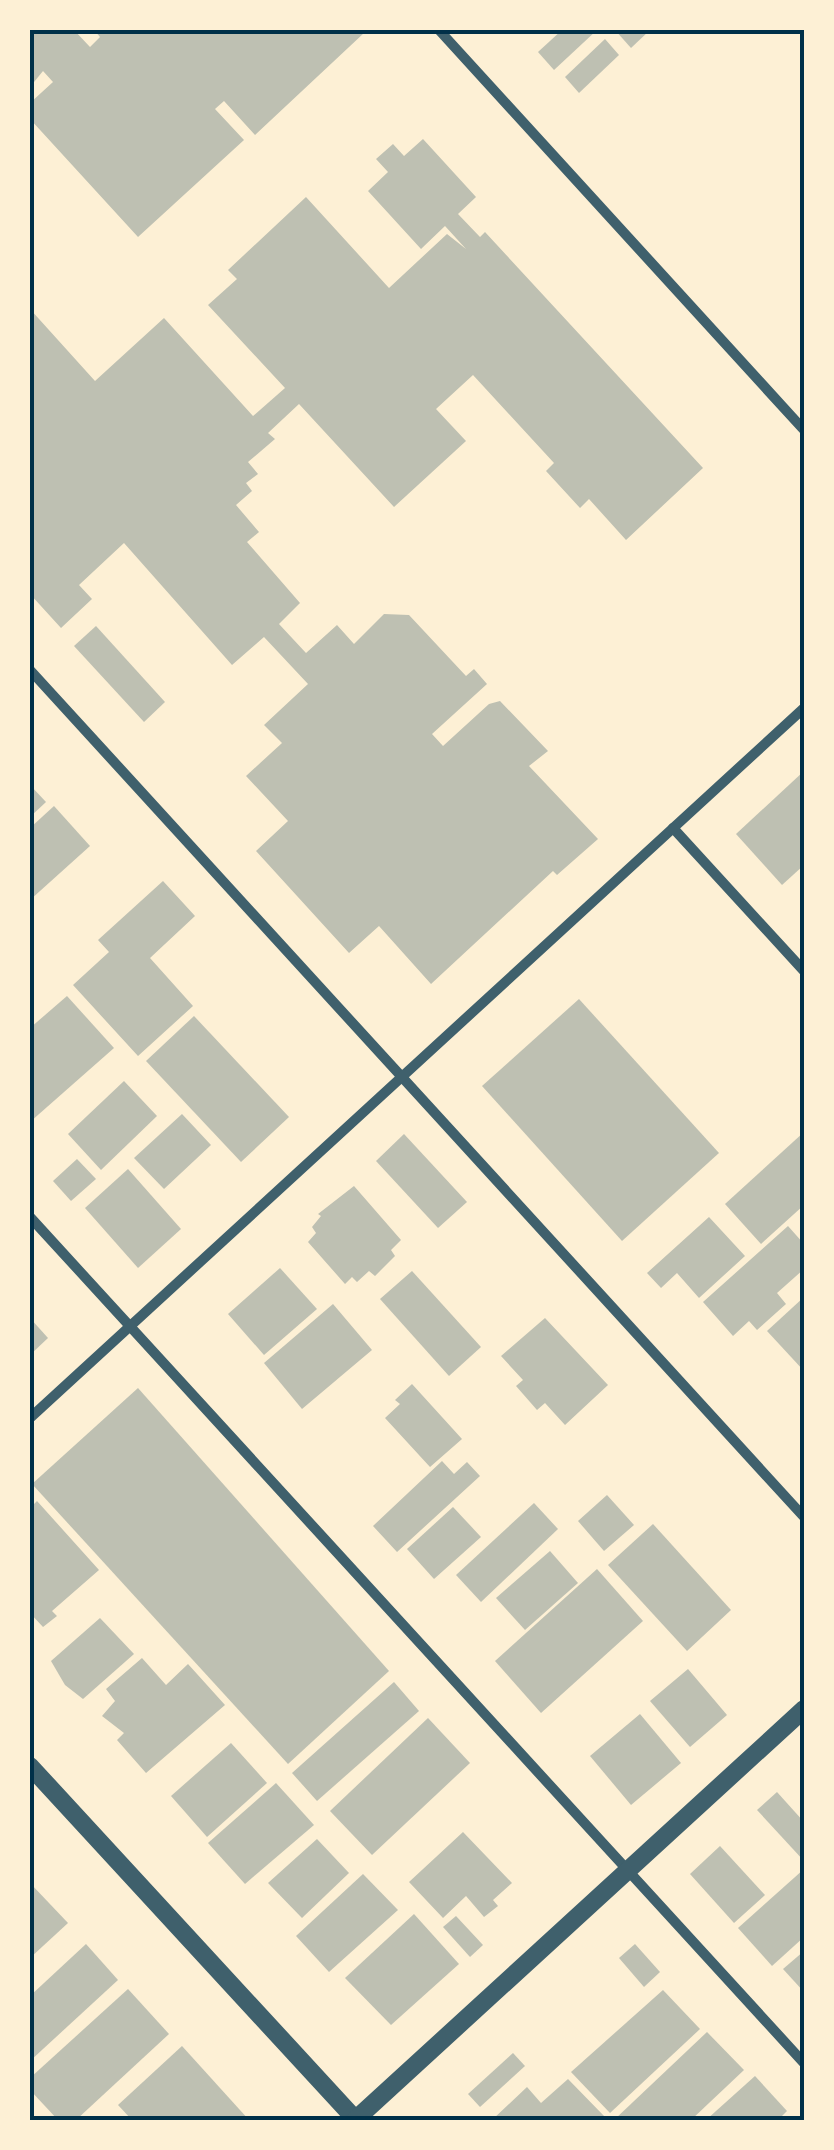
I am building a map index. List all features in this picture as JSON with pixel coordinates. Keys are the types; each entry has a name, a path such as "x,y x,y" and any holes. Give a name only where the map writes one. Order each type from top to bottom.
{"street":[{"path":"439,30 804,430"},
{"path":"30,670 804,1517"},
{"path":"30,1418 804,708"},
{"path":"674,828 804,971"},
{"path":"30,1217 804,2063"},
{"path":"30,1766 355,2120 804,1710"}],"building":[{"path":"30,30 74,30 90,47 100,37 94,30 364,33 255,135 224,101 215,109 244,140 138,237 30,119 30,103 53,82 43,71 30,87"},
{"path":"562,30 597,30 554,70 538,52"},
{"path":"615,30 650,30 631,48"},
{"path":"605,39 619,55 579,93 565,77"},
{"path":"423,139 476,197 458,214 480,237 485,232 703,468 626,540 589,499 580,508 546,471 554,463 473,375 436,409 466,441 394,507 299,404 268,433 275,439 248,462 258,474 246,483 252,491 236,505 259,532 247,542 300,603 279,624 306,653 337,625 354,644 384,614 409,615 466,676 474,669 487,684 432,734 443,746 489,704 500,701 548,751 529,766 598,839 557,875 553,871 431,984 379,926 349,953 256,851 288,821 246,776 282,743 264,725 308,684 264,637 232,665 124,543 79,585 92,599 61,628 30,594 30,309 95,381 164,318 253,416 285,388 208,305 237,279 228,270 306,197 389,288 447,234 466,249 445,226 421,249 368,191 388,172 376,159 393,144 404,156"},
{"path":"96,626 165,702 144,722 74,646"},
{"path":"804,771 804,865 782,885 736,834"},
{"path":"30,785 46,802 30,817"},
{"path":"54,806 90,846 30,900 30,828"},
{"path":"163,881 195,916 150,958 193,1006 138,1056 73,985 109,952 98,940"},
{"path":"67,996 114,1048 30,1122 30,1028"},
{"path":"579,999 719,1153 622,1241 482,1086"},
{"path":"194,1016 289,1117 241,1162 146,1061"},
{"path":"124,1081 157,1116 101,1170 68,1134"},
{"path":"182,1114 211,1145 164,1189 134,1158"},
{"path":"804,1132 804,1205 761,1244 725,1204"},
{"path":"404,1134 467,1202 438,1228 376,1161"},
{"path":"77,1159 96,1179 71,1201 53,1181"},
{"path":"128,1169 181,1229 138,1268 85,1208"},
{"path":"354,1186 401,1240 391,1250 395,1256 375,1276 369,1271 357,1282 352,1277 345,1284 308,1242 316,1233 312,1227 321,1216 318,1214"},
{"path":"709,1217 745,1256 699,1298 677,1273 661,1288 647,1273"},
{"path":"788,1226 804,1244 804,1269 777,1293 786,1304 757,1330 749,1321 733,1336 703,1302"},
{"path":"280,1268 317,1309 264,1355 228,1314"},
{"path":"412,1271 481,1347 449,1376 380,1299"},
{"path":"804,1297 804,1371 767,1331"},
{"path":"333,1304 372,1350 302,1409 264,1363"},
{"path":"30,1318 48,1338 30,1355"},
{"path":"545,1318 608,1385 565,1425 545,1403 537,1410 516,1386 523,1380 501,1356"},
{"path":"412,1384 462,1439 430,1467 385,1418 400,1404 395,1400"},
{"path":"138,1388 389,1671 288,1764 32,1484"},
{"path":"442,1461 454,1474 467,1462 480,1476 397,1552 373,1526"},
{"path":"607,1495 634,1525 604,1551 578,1521"},
{"path":"37,1501 99,1570 52,1611 57,1616 43,1627 30,1613 30,1508"},
{"path":"534,1503 558,1529 481,1602 456,1575"},
{"path":"453,1507 481,1537 434,1579 407,1549"},
{"path":"653,1524 731,1610 687,1651 608,1565"},
{"path":"550,1551 578,1583 525,1630 496,1598"},
{"path":"597,1569 643,1621 541,1713 495,1661"},
{"path":"100,1618 134,1654 83,1699 65,1685 51,1661"},
{"path":"142,1658 166,1685 188,1664 225,1705 146,1773 117,1740 124,1733 102,1716 115,1701 106,1689"},
{"path":"688,1669 727,1715 690,1747 650,1701"},
{"path":"394,1682 419,1711 317,1801 292,1773"},
{"path":"640,1714 681,1763 631,1805 590,1756"},
{"path":"428,1718 470,1763 372,1855 330,1811"},
{"path":"231,1743 267,1783 207,1837 171,1796"},
{"path":"276,1783 314,1825 245,1884 208,1843"},
{"path":"777,1792 804,1822 804,1861 757,1810"},
{"path":"463,1832 512,1883 493,1900 498,1906 484,1917 466,1896 443,1918 409,1882"},
{"path":"317,1839 349,1873 302,1918 268,1883"},
{"path":"720,1846 765,1895 734,1923 690,1874"},
{"path":"804,1869 804,1937 772,1966 738,1928"},
{"path":"363,1874 398,1910 329,1972 296,1936"},
{"path":"30,1883 68,1923 30,1958"},
{"path":"414,1914 459,1964 391,2025 345,1978"},
{"path":"456,1916 483,1945 470,1957 443,1927"},
{"path":"86,1944 118,1980 30,2061 30,1996"},
{"path":"635,1944 660,1972 644,1987 619,1958"},
{"path":"804,1951 804,1992 783,1969"},
{"path":"128,1989 169,2034 76,2120 58,2120 30,2090 30,2078"},
{"path":"663,1990 700,2029 610,2113 571,2072"},
{"path":"707,2032 744,2070 691,2120 614,2120"},
{"path":"182,2046 249,2120 132,2120 118,2105"},
{"path":"513,2053 525,2066 480,2107 468,2094"},
{"path":"755,2076 787,2111 778,2120 706,2120"},
{"path":"568,2079 605,2117 603,2120 492,2120 527,2087 541,2103"}]}
